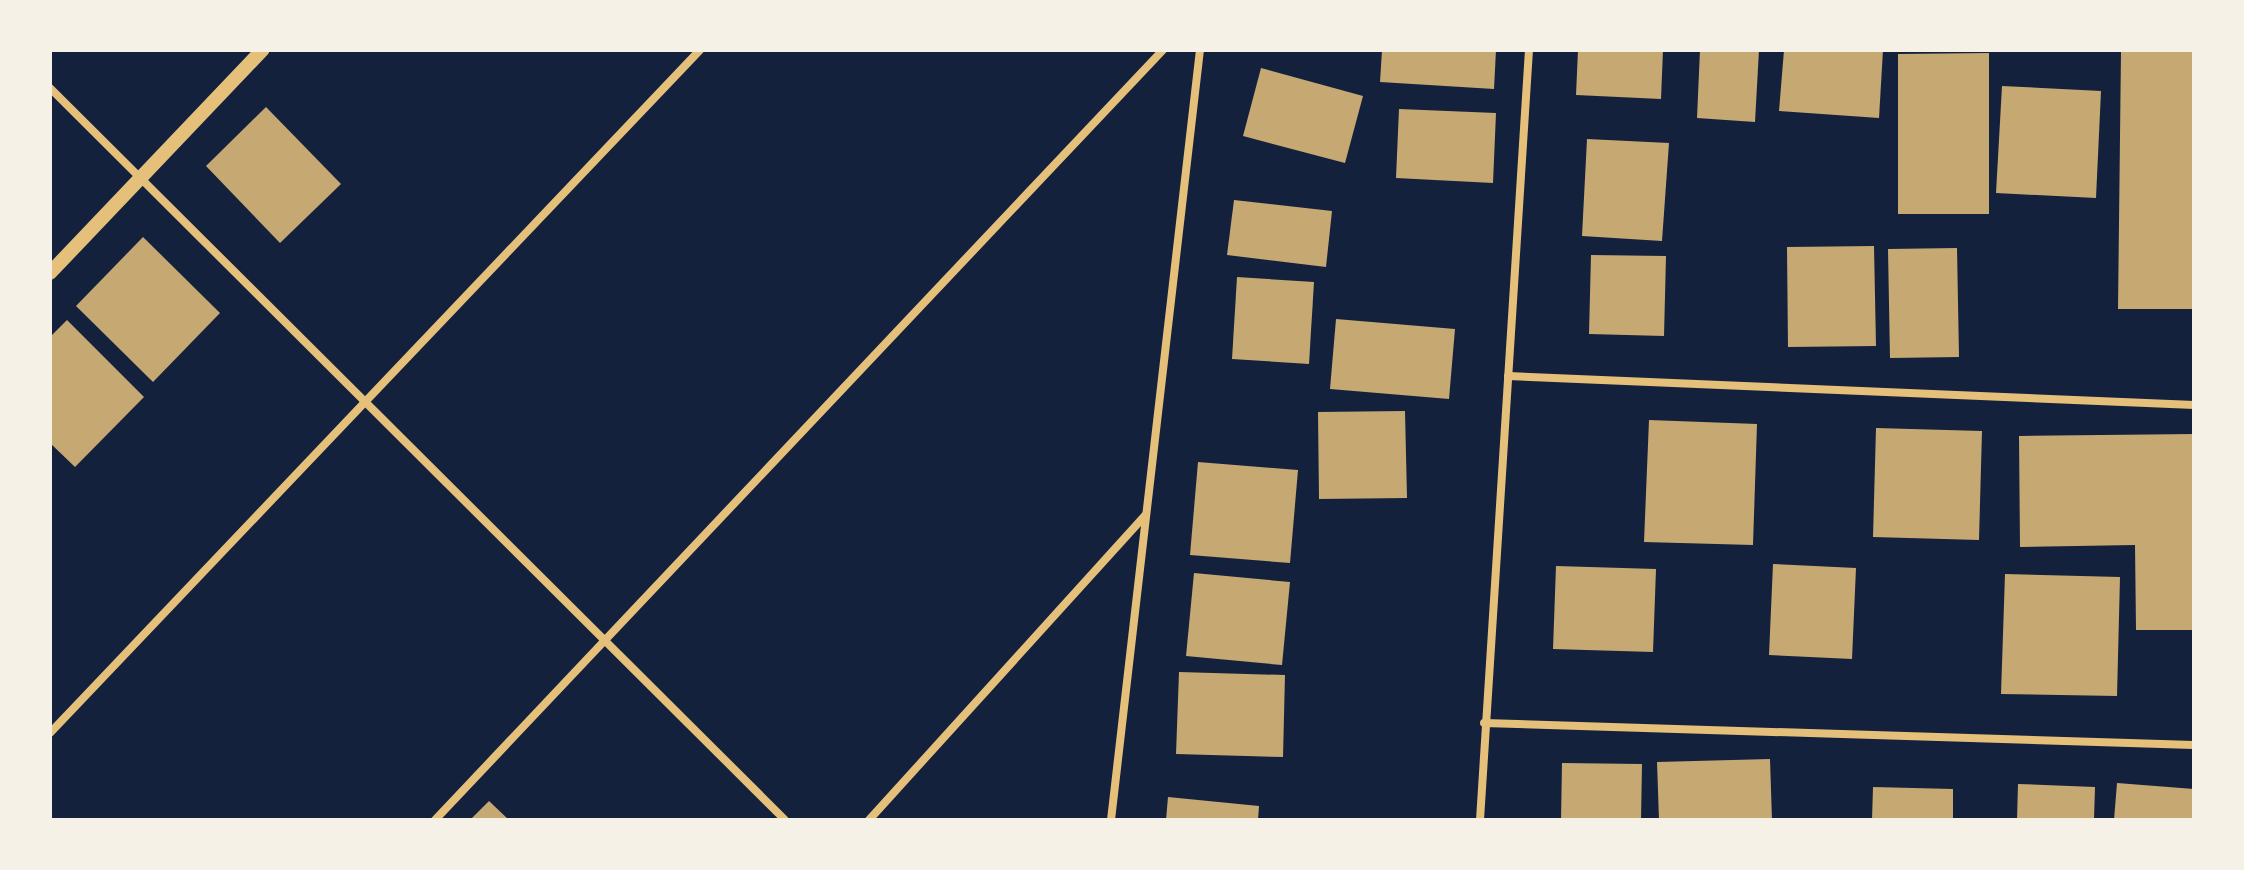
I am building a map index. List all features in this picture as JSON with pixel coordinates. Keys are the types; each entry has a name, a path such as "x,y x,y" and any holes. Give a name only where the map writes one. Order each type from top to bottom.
{"street":[{"path":"50,273 262,50"},
{"path":"50,733 700,50"},
{"path":"435,820 1163,50"},
{"path":"1111,820 1200,50"},
{"path":"1480,820 1529,50"},
{"path":"50,88 785,820"},
{"path":"1508,376 2194,405"},
{"path":"869,820 1147,514"},
{"path":"1484,723 2194,745"}],"building":[{"path":"1382,50 1496,50 1494,89 1380,82"},
{"path":"1578,50 1663,50 1661,99 1576,95"},
{"path":"1700,50 1759,50 1755,122 1697,118"},
{"path":"1784,50 1883,50 1879,118 1779,111"},
{"path":"2121,51 2194,52 2194,309 2118,309"},
{"path":"1989,53 1989,214 1898,214 1898,54"},
{"path":"1261,68 1363,96 1345,163 1243,136"},
{"path":"2002,86 2101,91 2096,198 1996,193"},
{"path":"266,107 341,184 280,243 206,166"},
{"path":"1399,109 1496,113 1493,183 1396,178"},
{"path":"1587,139 1669,143 1662,241 1582,236"},
{"path":"1234,200 1332,211 1326,267 1227,255"},
{"path":"143,237 220,313 153,382 76,306"},
{"path":"1874,246 1876,346 1788,347 1787,247"},
{"path":"1957,248 1959,357 1890,358 1888,249"},
{"path":"1591,255 1666,256 1664,336 1589,334"},
{"path":"1237,277 1314,282 1309,364 1232,359"},
{"path":"1336,319 1455,329 1449,399 1330,389"},
{"path":"67,320 144,397 75,467 50,443 50,337"},
{"path":"1405,411 1407,498 1319,499 1318,412"},
{"path":"1649,420 1757,424 1753,545 1644,542"},
{"path":"1876,428 1982,431 1979,540 1873,537"},
{"path":"2194,434 2194,630 2136,630 2135,545 2020,547 2019,436"},
{"path":"1198,462 1298,470 1290,563 1190,555"},
{"path":"1773,564 1856,568 1852,659 1769,655"},
{"path":"1556,566 1656,569 1653,652 1553,649"},
{"path":"1194,573 1290,582 1282,665 1186,656"},
{"path":"2005,574 2120,577 2117,696 2001,694"},
{"path":"1179,672 1285,675 1283,757 1176,754"},
{"path":"1770,759 1772,820 1659,820 1657,762"},
{"path":"1562,763 1642,764 1641,820 1561,820"},
{"path":"2117,783 2194,789 2194,820 2114,820"},
{"path":"2018,784 2095,787 2094,820 2017,820"},
{"path":"1873,787 1953,789 1953,820 1872,820"},
{"path":"1168,797 1259,806 1258,820 1166,820"},
{"path":"489,801 509,820 470,820"}]}
